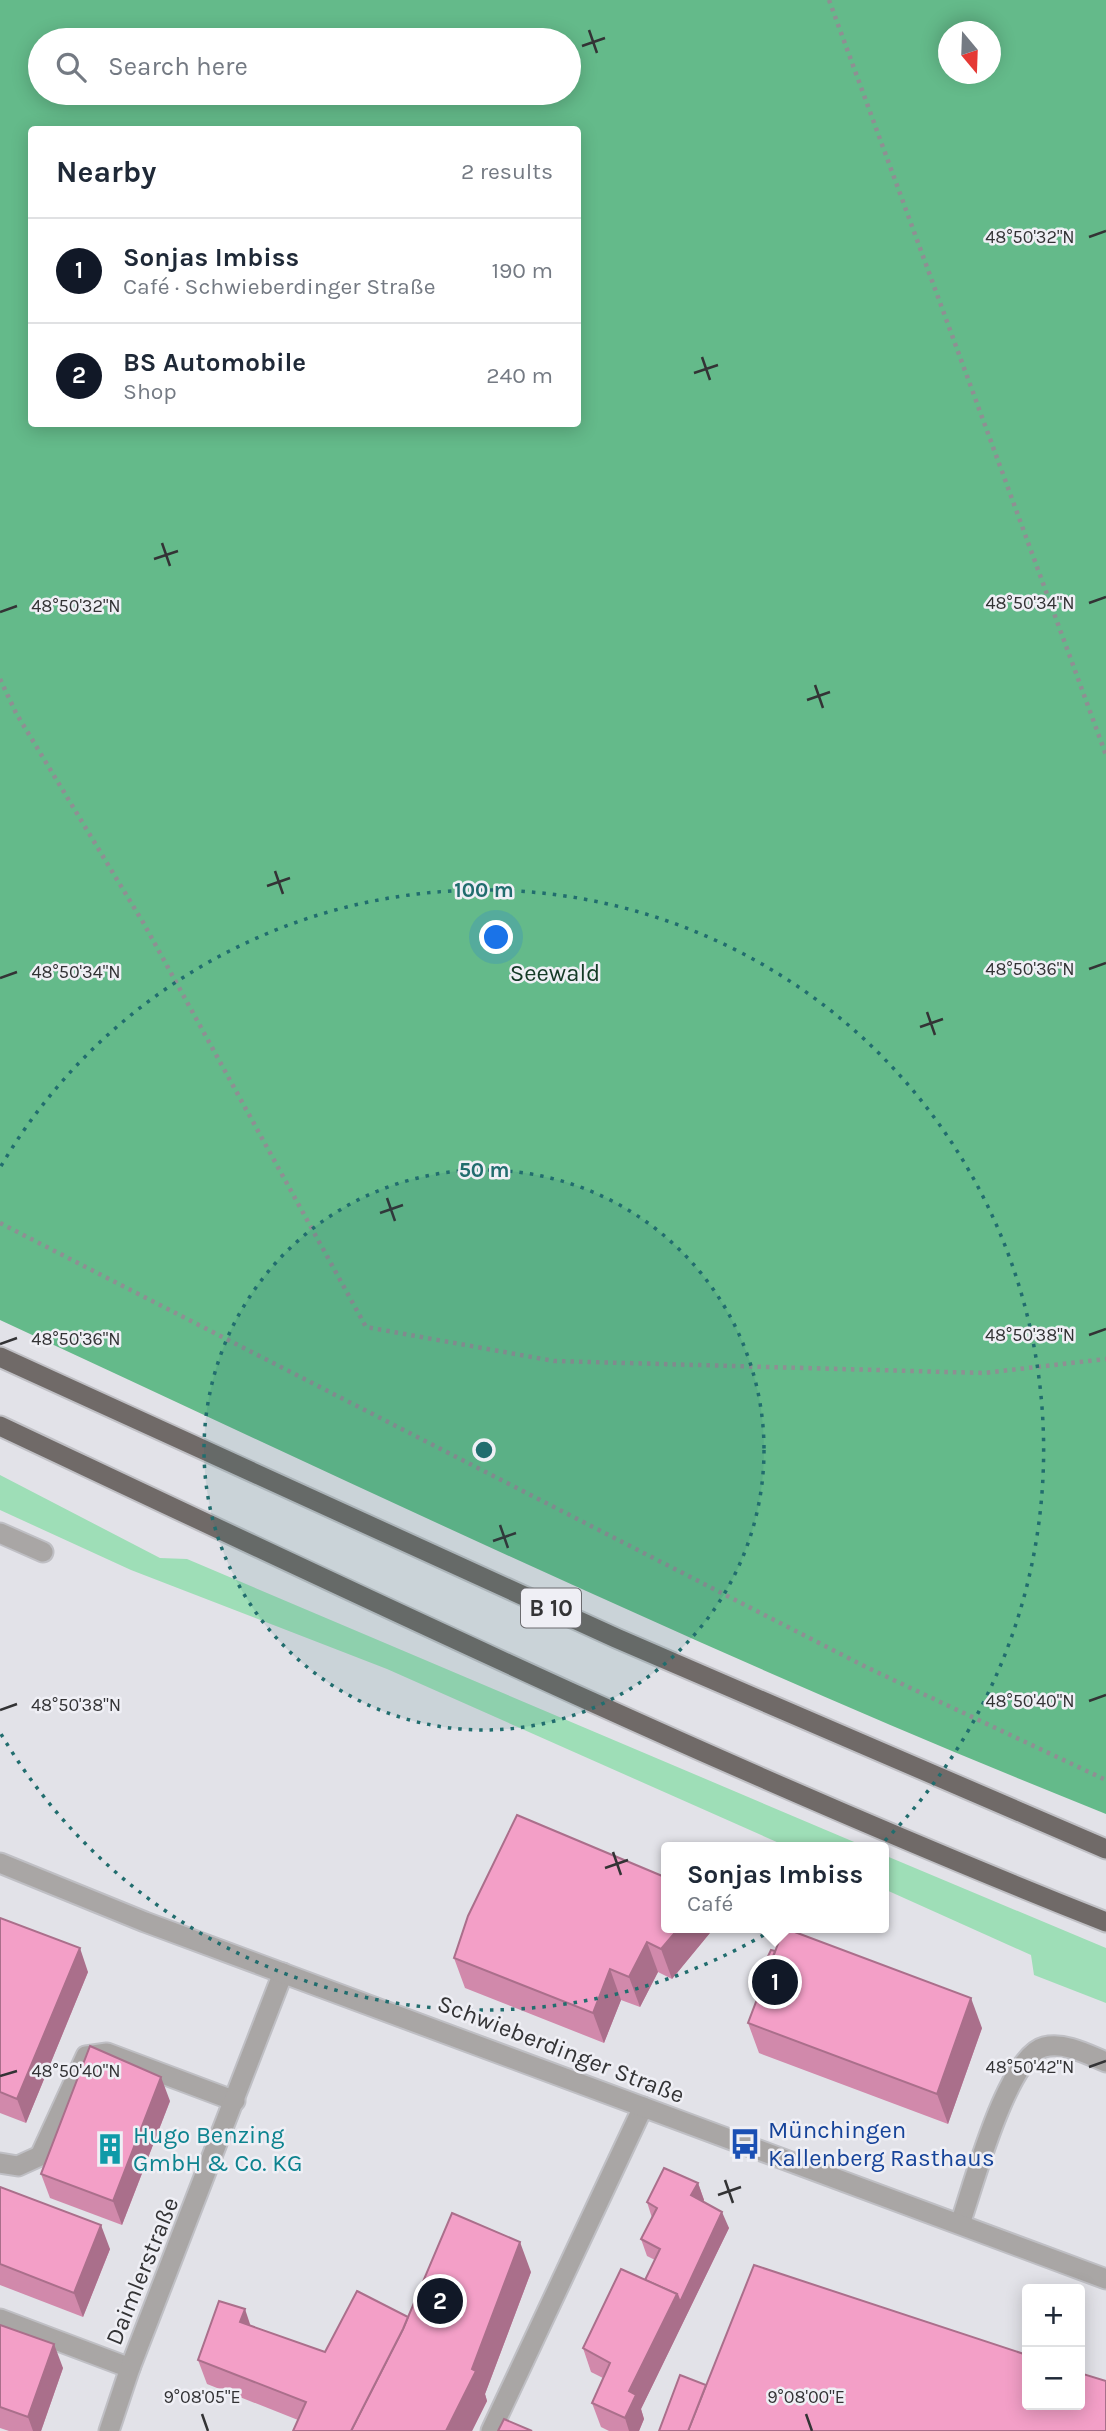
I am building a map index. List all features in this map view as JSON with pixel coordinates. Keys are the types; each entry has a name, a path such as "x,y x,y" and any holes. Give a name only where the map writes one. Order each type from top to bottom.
{"highway":[{"name":"B 10","path":"0,1357 616,1638 1106,1849"},
{"name":"B 10","path":"0,1426 644,1723 950,1860 1106,1922"}],"street":[{"path":"0,1533 43,1552"},
{"name":"Schwieberdinger Straße","path":"0,1863 283,1973 1106,2279"},
{"name":"Daimlerstraße","path":"109,2431 130,2368 283,1973"},
{"path":"960,2224 999,2112 1013,2077 1027,2056 1044,2047 1066,2047 1106,2062"},
{"path":"0,2164 18,2166 40,2157 86,2056 107,2053 235,2101"},
{"path":"491,2431 643,2107"},
{"path":"0,2319 130,2368"}],"path":[{"path":"829,0 1106,755"},
{"path":"0,679 16,713 150,936 366,1327 554,1361 984,1373 1106,1359"},
{"path":"0,1223 866,1667 1106,1780"}],"green space":[{"name":"Seewald","path":"0,0 1106,0 1106,1814 966,1757 688,1637 0,1320"},
{"path":"0,1475 160,1558 187,1559 854,1842 777,1842 387,1669 131,1570 0,1510"},
{"path":"889,1857 1106,1948 1106,2003 1034,1975 1031,1955 889,1891"}],"building":[{"path":"517,1815 661,1875 661,1933 675,1933 661,1949 647,1942 629,1977 610,1969 593,2013 454,1958 468,1916"},
{"path":"0,1918 80,1948 17,2099 0,2092"},
{"path":"782,1933 797,1933 971,1998 937,2094 748,2023"},
{"path":"771,1950 775,1951 760,1991 753,1988"},
{"name":"Hugo Benzing GmbH & Co. KG","path":"90,2046 161,2077 113,2201 41,2174"},
{"path":"664,2168 698,2183 691,2195 722,2212 680,2302 677,2294 645,2280 660,2249 641,2239 657,2208 647,2202"},
{"path":"0,2187 101,2225 74,2293 0,2264"},
{"path":"452,2213 520,2242 472,2369 476,2371 446,2431 351,2431 403,2329"},
{"path":"754,2265 1022,2353 1022,2410 1085,2410 1085,2375 1106,2381 1106,2431 688,2431"},
{"path":"621,2269 677,2294 629,2391 636,2395 625,2418 592,2403 610,2363 583,2348"},
{"path":"357,2291 408,2317 351,2431 293,2431 306,2402 198,2360 219,2301 245,2309 240,2322 325,2352"},
{"path":"0,2325 54,2344 28,2417 0,2407"},
{"path":"680,2375 706,2385 688,2431 659,2431"},
{"path":"504,2419 532,2431 498,2431"}],"place":[{"name":"Sonjas Imbiss","path":"775,1982"},
{"name":"Münchingen Kallenberg Rasthaus","path":"745,2144"},
{"name":"Hugo Benzing GmbH & Co. KG","path":"110,2149"},
{"name":"BS Automobile","path":"440,2301"}]}
